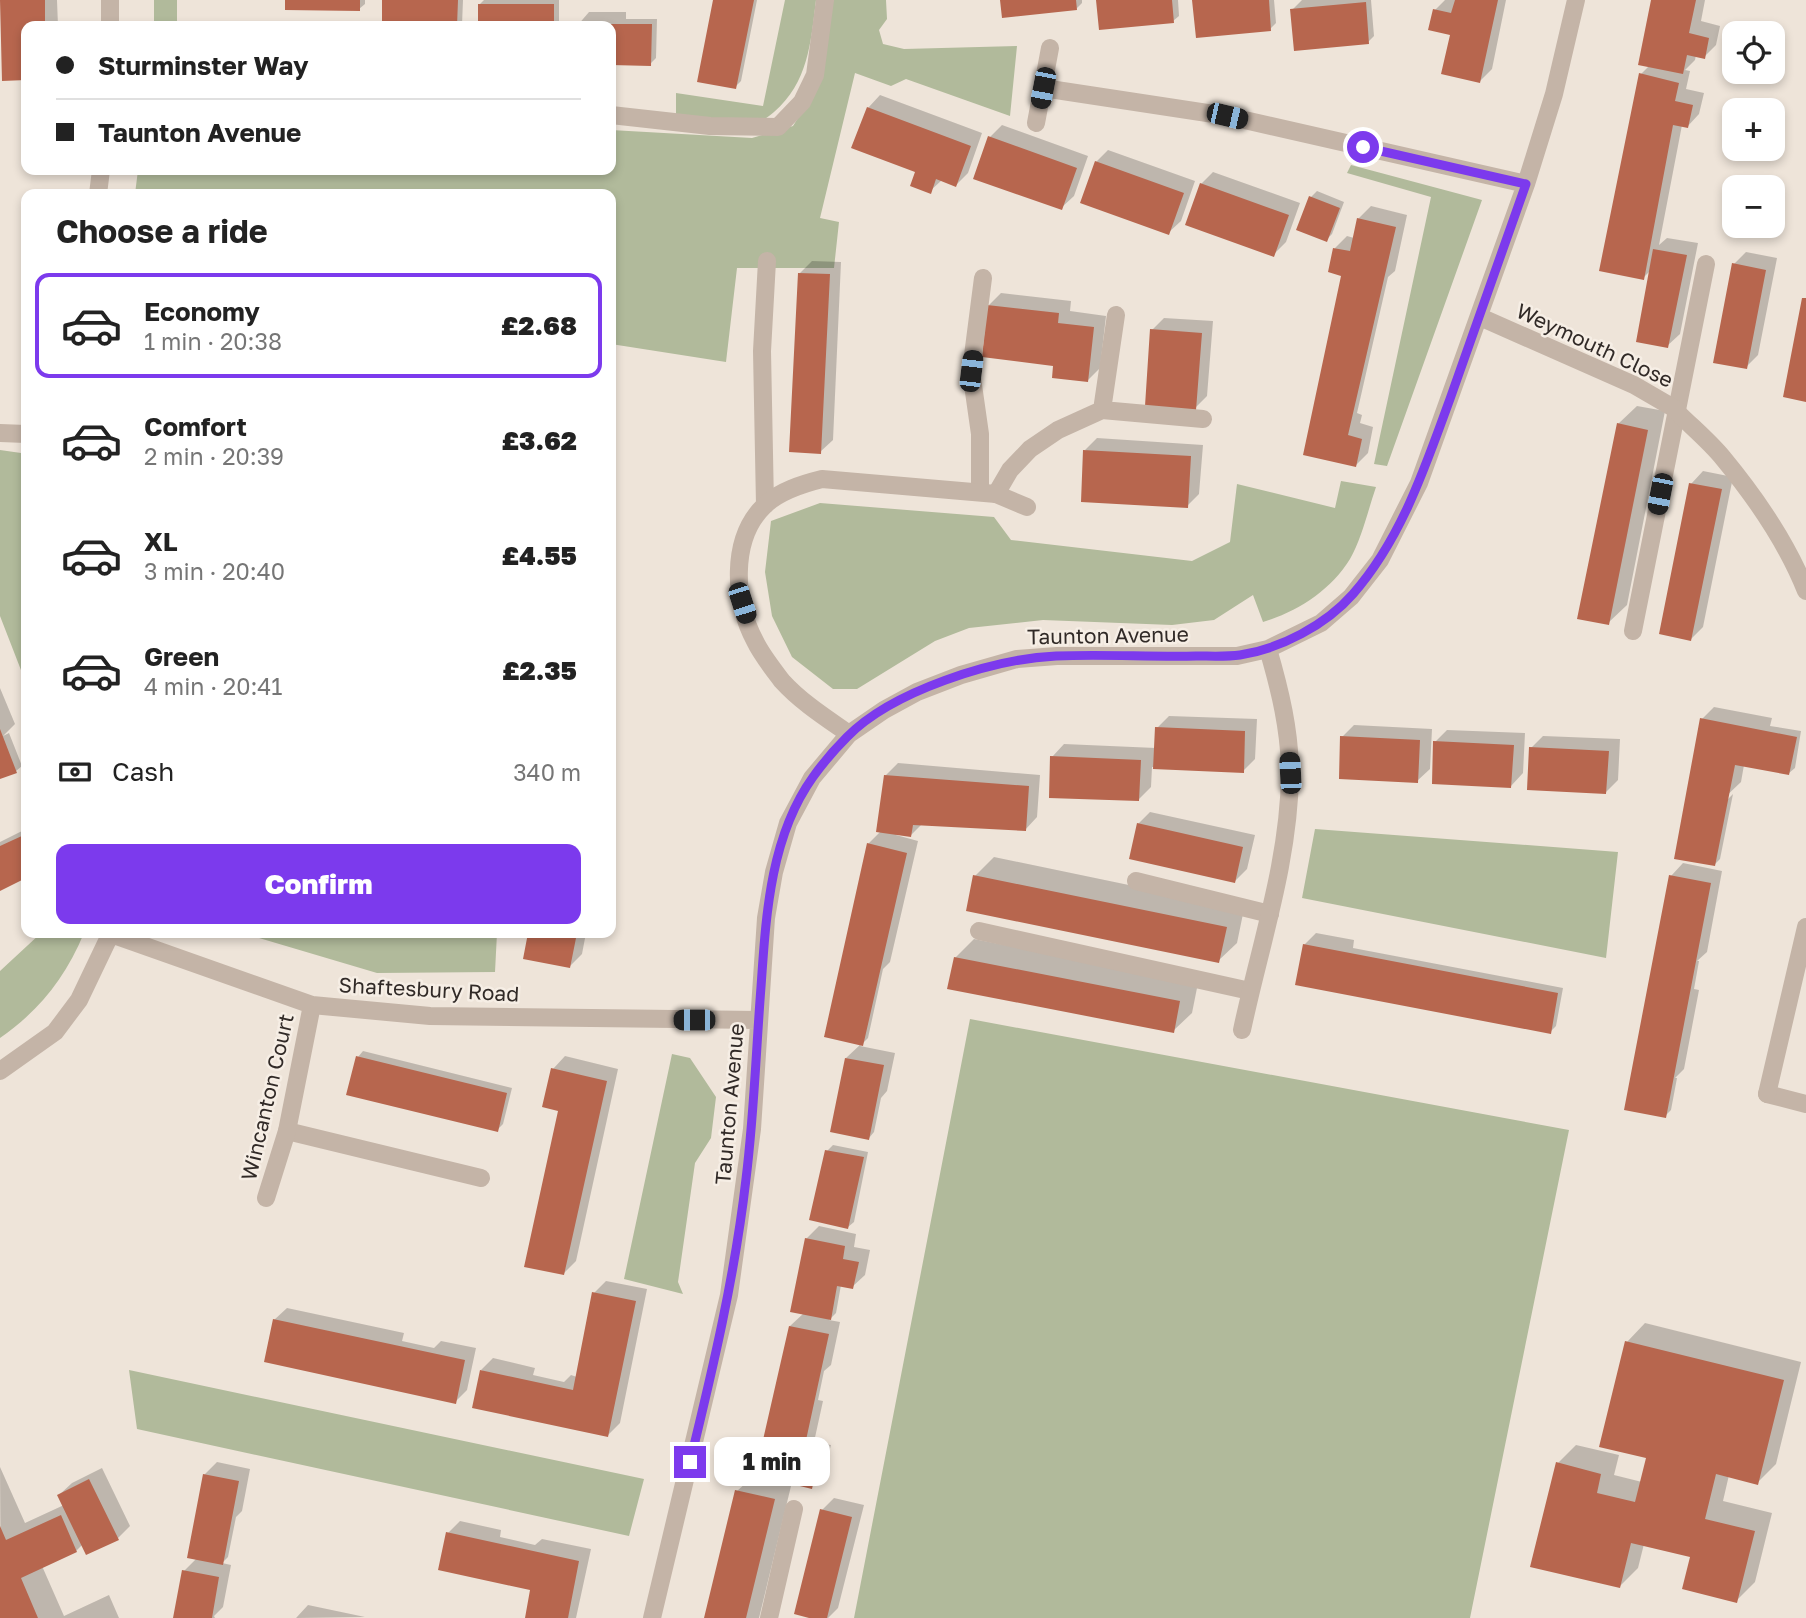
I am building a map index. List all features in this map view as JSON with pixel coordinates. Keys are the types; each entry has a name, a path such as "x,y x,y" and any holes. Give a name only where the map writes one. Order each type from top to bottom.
{"street":[{"path":"110,0 110,21"},
{"path":"616,116 710,126 778,127 802,102 815,75 825,0"},
{"name":"Taunton Avenue","path":"652,1618 729,1296 752,1129 766,918 774,872 788,823 812,778 849,734 917,692 961,675 1017,659 1057,656 1237,656 1268,649 1321,622 1351,597 1380,560 1419,483 1526,184 1554,94 1576,0"},
{"path":"1037,123 1050,48"},
{"path":"1043,88 1227,116 1526,184"},
{"path":"765,505 762,351 767,261"},
{"path":"1633,631 1706,264"},
{"path":"983,278 971,371 988,493"},
{"path":"1102,411 1116,315"},
{"name":"Weymouth Close","path":"1480,317 1634,385 1677,410 1722,457 1764,513 1797,568 1806,591"},
{"path":"988,493 1030,449 1058,430 1102,411 1203,419"},
{"path":"0,433 21,434"},
{"path":"849,734 801,699 782,680 754,641 742,603 738,560 749,528 765,505 796,486 822,479 988,493 1027,508"},
{"path":"1242,1030 1285,838 1290,773 1280,692 1268,649"},
{"path":"1136,881 1270,914"},
{"path":"1806,927 1804,948 1767,1094 1806,1104"},
{"path":"979,931 1250,990"},
{"path":"0,1071 54,1032 79,1000 109,938"},
{"name":"Shaftesbury Road","path":"125,938 312,1005 430,1016 758,1020"},
{"name":"Wincanton Court","path":"266,1198 286,1131 312,1005"},
{"path":"286,1131 481,1178"},
{"path":"769,1618 794,1509"}],"green space":[{"path":"154,0 177,0 177,21 154,21"},
{"path":"785,0 816,0 806,61 785,101 768,117 756,123 729,124 676,119 676,93 763,106"},
{"path":"831,0 886,0 887,19 879,30 883,44 904,49 1017,46 1010,116 906,79 891,86 855,73 820,218 839,222 834,268 737,268 726,362 616,345 616,189 136,189 137,175 616,175 616,130 752,138 793,126 814,92"},
{"path":"1351,165 1482,200 1387,466 1374,464 1431,197 1347,173"},
{"path":"0,450 21,453 21,670 0,616"},
{"path":"1341,481 1376,487 1350,559 1333,581 1312,598 1276,618 1263,622 1253,595 1214,620 1172,625 1043,620 969,628 935,641 857,689 833,689 792,657 772,616 765,572 771,521 820,503 994,517 1011,540 1192,561 1230,542 1237,484 1335,508"},
{"path":"1315,829 1618,852 1606,958 1302,898"},
{"path":"36,938 82,938 50,992 0,1038 0,971"},
{"path":"259,938 497,938 495,972 377,973"},
{"path":"970,1019 1569,1130 1470,1618 854,1618"},
{"path":"672,1054 690,1058 716,1097 711,1138 695,1163 678,1282 683,1294 624,1279"},
{"path":"129,1370 644,1479 629,1536 137,1429"}],"building":[{"path":"0,0 45,0 45,21 21,21 21,80 2,81"},
{"path":"285,0 360,0 360,11 285,10"},
{"path":"382,0 458,0 457,21 382,21"},
{"path":"713,0 754,0 736,89 697,82"},
{"path":"1000,0 1076,0 1077,10 1002,18"},
{"path":"1096,0 1172,0 1174,23 1099,30"},
{"path":"1192,0 1269,0 1271,31 1196,38"},
{"path":"1455,0 1498,0 1480,83 1441,74 1450,35 1428,30 1433,9 1451,13"},
{"path":"1651,0 1696,0 1689,33 1709,38 1705,59 1687,55 1683,74 1638,65"},
{"path":"1366,2 1369,44 1294,51 1290,9"},
{"path":"478,4 554,4 554,21 478,21"},
{"path":"616,24 652,24 651,66 616,65"},
{"path":"1639,73 1679,83 1675,101 1693,105 1688,128 1673,125 1644,280 1599,271"},
{"path":"867,107 971,146 956,187 936,179 931,194 910,186 915,172 851,148"},
{"path":"988,136 1077,168 1062,210 973,179"},
{"path":"1095,161 1184,193 1169,235 1080,203"},
{"path":"1200,183 1289,215 1274,257 1185,225"},
{"path":"1309,196 1340,208 1327,242 1296,230"},
{"path":"1357,218 1396,227 1348,435 1362,439 1356,467 1303,455 1341,276 1328,272 1333,248 1350,251"},
{"path":"1653,249 1687,255 1668,348 1636,342"},
{"path":"1732,263 1766,270 1747,369 1713,363"},
{"path":"798,273 830,274 821,454 789,452"},
{"path":"1802,298 1806,298 1806,402 1783,397"},
{"path":"987,305 1059,313 1058,323 1094,327 1088,382 1052,378 1053,366 982,357"},
{"path":"1150,329 1202,333 1196,410 1145,406"},
{"path":"1617,423 1648,430 1609,625 1577,619"},
{"path":"1083,450 1191,456 1188,508 1081,502"},
{"path":"1689,483 1722,489 1691,641 1659,634"},
{"path":"1700,718 1797,737 1789,775 1735,765 1715,866 1674,859"},
{"path":"1155,727 1245,731 1244,773 1153,769"},
{"path":"0,729 17,773 0,779"},
{"path":"1340,736 1420,740 1418,783 1339,779"},
{"path":"1433,741 1514,745 1511,788 1432,784"},
{"path":"1529,747 1609,751 1606,794 1527,790"},
{"path":"1050,756 1141,760 1139,801 1049,798"},
{"path":"884,775 1029,786 1026,831 913,825 911,837 876,832"},
{"path":"1137,823 1243,847 1235,883 1129,859"},
{"path":"21,836 21,880 0,891 0,846"},
{"path":"867,843 907,853 863,1046 824,1037"},
{"path":"973,875 1227,927 1219,963 966,911"},
{"path":"1669,875 1711,883 1666,1118 1624,1110"},
{"path":"527,938 576,938 570,968 523,959"},
{"path":"1303,944 1558,993 1551,1034 1295,985"},
{"path":"954,957 1180,1001 1174,1033 947,989"},
{"path":"356,1056 507,1093 498,1132 346,1095"},
{"path":"845,1058 884,1065 869,1140 830,1132"},
{"path":"551,1068 607,1081 564,1275 524,1267 558,1111 542,1107"},
{"path":"825,1150 864,1157 848,1229 809,1220"},
{"path":"805,1238 845,1246 843,1259 859,1262 853,1289 837,1286 831,1320 790,1312"},
{"path":"592,1292 636,1301 608,1437 472,1408 480,1370 573,1390"},
{"path":"273,1319 465,1360 456,1404 264,1362"},
{"path":"789,1326 829,1334 803,1454 819,1457 812,1489 755,1475"},
{"path":"1625,1341 1784,1380 1758,1485 1716,1474 1705,1519 1755,1531 1737,1603 1682,1589 1690,1557 1631,1543 1620,1588 1530,1567 1556,1462 1601,1474 1597,1493 1635,1502 1646,1458 1599,1447"},
{"path":"203,1474 239,1481 223,1565 187,1558"},
{"path":"89,1479 119,1540 86,1555 57,1495"},
{"path":"735,1490 775,1499 746,1618 704,1618"},
{"path":"820,1509 852,1517 827,1618 809,1618 794,1614"},
{"path":"61,1515 77,1552 21,1578 38,1618 0,1618 0,1526 6,1540"},
{"path":"446,1532 579,1561 568,1618 525,1618 530,1590 438,1570"},
{"path":"182,1570 219,1577 212,1618 173,1618"}],"route":[{"path":"690,1462 729,1296 738,1243 752,1129 766,918 774,872 788,823 812,778 849,734 917,692 961,675 1017,659 1057,656 1237,656 1268,649 1321,622 1351,597 1380,560 1419,483 1526,184 1363,147"}]}
